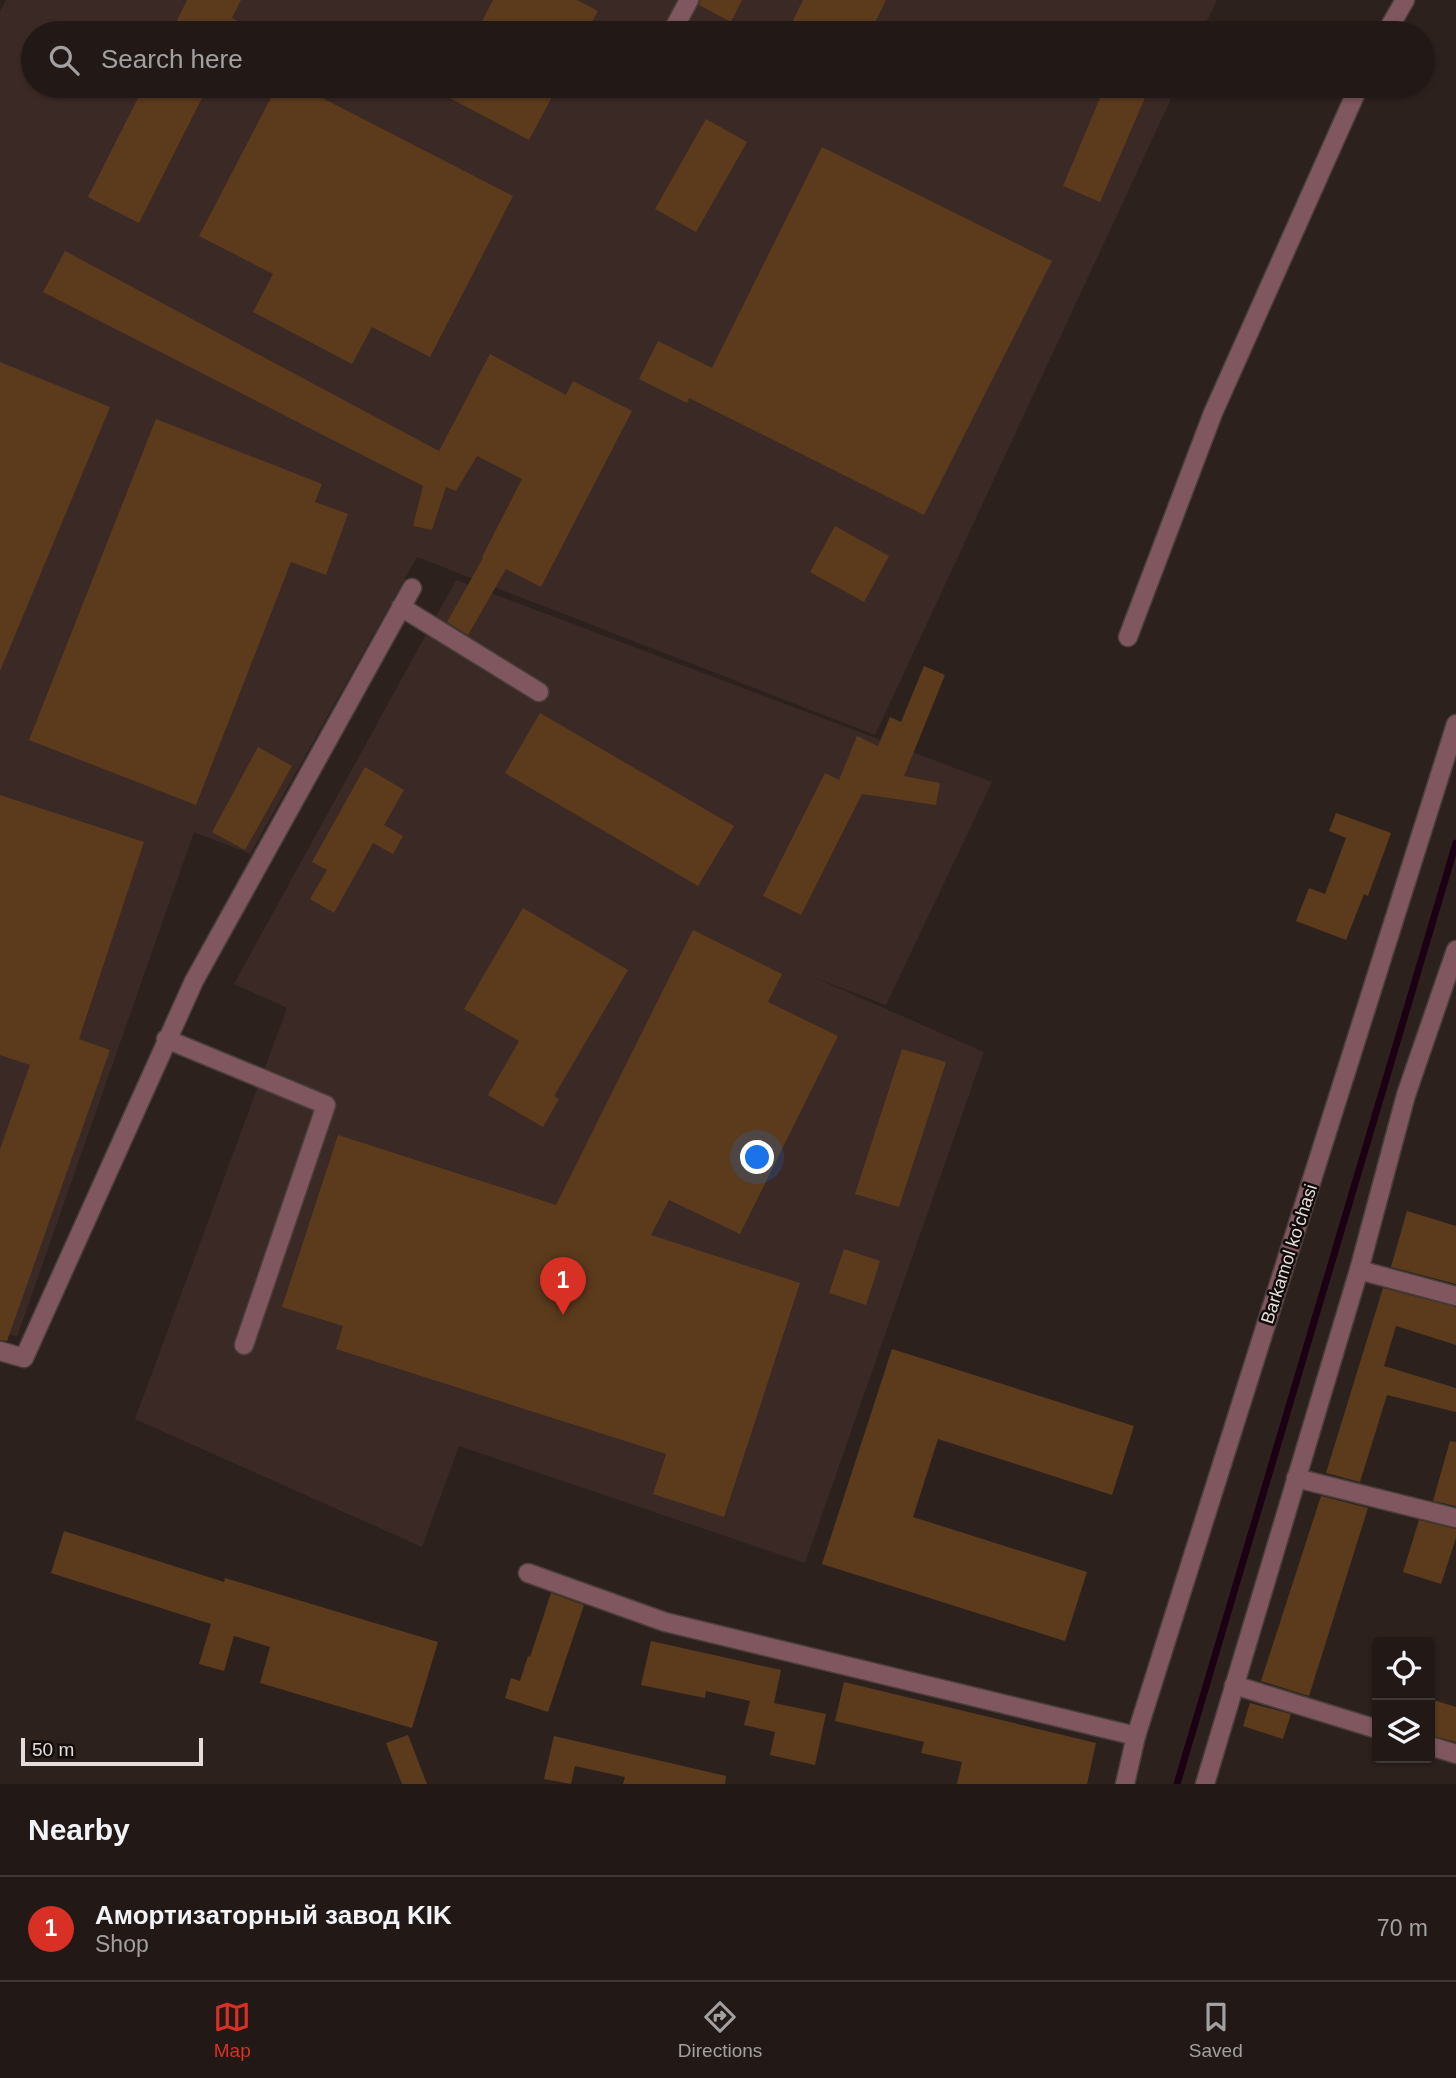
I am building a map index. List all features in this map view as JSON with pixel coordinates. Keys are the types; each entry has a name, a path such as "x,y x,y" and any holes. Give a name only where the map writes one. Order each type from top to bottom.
{"street":[{"path":"678,21 689,0"},
{"path":"1393,21 1405,0"},
{"path":"1128,637 1213,413 1354,98"},
{"path":"0,1351 24,1358 194,981 412,588"},
{"path":"401,607 538,692"},
{"name":"Barkamol ko'chasi","path":"1125,1784 1136,1736 1456,724"},
{"path":"1205,1784 1359,1270 1406,1096 1456,950"},
{"path":"166,1039 326,1105 244,1345"},
{"path":"1359,1270 1456,1296"},
{"path":"1296,1478 1456,1518"},
{"path":"528,1573 665,1622 1136,1736"},
{"path":"1234,1685 1372,1728"},
{"path":"1435,1748 1456,1754"}],"shaded area":[{"path":"6,0 1217,0 1207,21 21,21 21,98 1171,98 875,735 417,557 250,854 194,832 17,1337 0,1331 0,12"},
{"path":"456,580 992,782 886,1005 813,977 984,1052 805,1563 459,1446 422,1547 135,1419 287,1008 234,984"}],"building":[{"path":"187,0 241,0 232,18 238,21 177,21"},
{"path":"493,0 577,0 598,11 593,21 482,21"},
{"path":"700,0 742,0 732,21 699,5"},
{"path":"803,0 886,0 876,21 793,21"},
{"path":"138,98 202,98 139,223 88,197"},
{"path":"271,98 322,98 513,196 430,357 372,327 352,364 253,312 273,274 199,236"},
{"path":"450,98 552,98 529,140"},
{"path":"1100,98 1145,98 1100,202 1063,186"},
{"path":"706,119 747,142 696,232 655,209"},
{"path":"822,147 1052,261 924,515 689,398 687,403 639,379 658,341 712,368"},
{"path":"65,251 439,451 490,354 566,395 573,381 632,411 541,587 506,569 468,635 447,622 483,558 522,479 477,456 456,491 446,487 432,530 413,526 423,486 43,292"},
{"path":"0,362 110,407 0,671"},
{"path":"156,419 322,484 315,502 348,514 326,575 291,562 196,805 29,740"},
{"path":"835,526 889,556 864,602 810,572"},
{"path":"924,666 945,675 904,776 940,783 936,805 862,794 801,915 763,896 825,773 839,780 857,736 878,746 890,717 901,722"},
{"path":"540,713 734,826 698,886 505,773"},
{"path":"258,747 292,766 245,850 212,832"},
{"path":"365,767 404,790 384,825 403,836 393,854 373,843 334,913 310,899 327,870 312,862"},
{"path":"0,795 144,842 79,1039 110,1050 7,1341 0,1340 0,1149 30,1065 0,1055"},
{"path":"1336,813 1391,833 1368,896 1364,894 1346,940 1296,921 1309,888 1325,894 1346,838 1329,831"},
{"path":"523,908 628,970 554,1096 559,1099 543,1127 488,1095 519,1041 464,1009"},
{"path":"693,930 782,974 768,1002 838,1036 740,1234 669,1200 651,1235 800,1283 724,1517 653,1494 666,1454 336,1349 343,1326 282,1307 338,1135 556,1205"},
{"path":"902,1049 946,1062 899,1207 855,1194"},
{"path":"1407,1211 1456,1226 1456,1284 1391,1267"},
{"path":"844,1249 880,1261 866,1305 829,1293"},
{"path":"1383,1288 1456,1307 1456,1345 1396,1326 1384,1366 1456,1388 1456,1412 1387,1395 1360,1482 1326,1473"},
{"path":"892,1349 1134,1426 1112,1495 938,1439 913,1517 1087,1572 1065,1641 822,1564"},
{"path":"1450,1441 1456,1442 1456,1506 1433,1501"},
{"path":"1321,1496 1368,1508 1309,1696 1261,1681"},
{"path":"1419,1520 1456,1529 1456,1538 1441,1584 1403,1572"},
{"path":"64,1531 224,1582 225,1578 438,1642 412,1728 260,1683 270,1647 234,1636 224,1671 199,1664 211,1624 51,1573"},
{"path":"551,1593 584,1605 548,1712 505,1698 511,1678 520,1681"},
{"path":"651,1641 781,1670 774,1703 826,1714 815,1765 770,1755 775,1732 744,1725 750,1701 706,1691 705,1698 641,1685"},
{"path":"844,1682 1096,1743 1087,1784 957,1784 962,1762 921,1753 924,1742 835,1721"},
{"path":"1435,1701 1456,1707 1456,1742 1435,1736"},
{"path":"1250,1703 1291,1714 1283,1739 1243,1726"},
{"path":"408,1735 427,1784 402,1784 386,1743"},
{"path":"554,1736 726,1776 725,1784 623,1784 625,1777 575,1766 571,1784 544,1779"}],"waterway":[{"path":"1177,1784 1456,843"}],"place":[{"name":"Амортизаторный завод KIK","path":"563,1315"}]}
